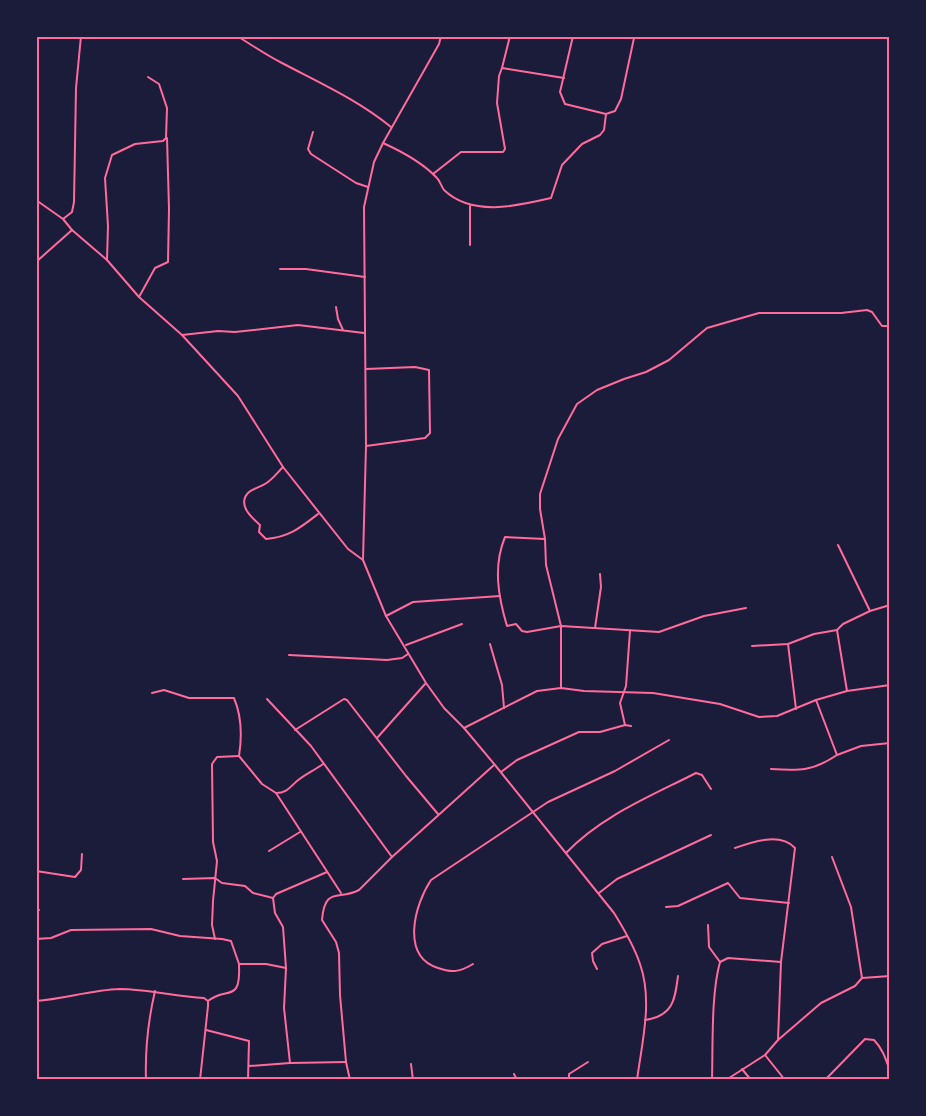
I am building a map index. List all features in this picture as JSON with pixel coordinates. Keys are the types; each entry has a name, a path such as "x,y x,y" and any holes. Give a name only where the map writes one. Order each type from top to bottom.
{"street":[{"path":"63,219 72,212 74,202 76,88 81,36"},
{"path":"237,36 280,62 354,99 391,127"},
{"path":"441,36 439,44 383,142 374,162 364,207 366,446 363,560 386,616 426,683 444,708 501,772 599,893 627,936 641,966 646,999 637,1080"},
{"path":"433,174 461,152 503,152 505,149 497,103 499,76 510,36"},
{"path":"573,36 560,92 566,104 606,114 615,111 621,99 634,38"},
{"path":"502,68 564,78"},
{"path":"139,297 155,268 168,262 167,108 159,84 148,77"},
{"path":"383,142 416,160 439,180 444,189 470,205 478,207 515,205 551,198 562,165 582,144 600,135 604,130 606,114"},
{"path":"313,132 308,149 311,154 356,183 368,187"},
{"path":"107,260 108,226 105,178 112,155 135,144 163,141 166,138"},
{"path":"36,200 63,219 72,230 107,260 139,297 182,335 238,396 283,467 348,549 363,560"},
{"path":"470,205 470,245"},
{"path":"36,261 72,230"},
{"path":"280,269 306,269 365,277"},
{"path":"336,307 343,330"},
{"path":"561,688 561,626 546,565 540,501 549,463 558,439 577,404 597,390 624,378 646,372 669,360 707,328 759,313 841,313 867,310 872,312 882,326 890,326"},
{"path":"182,335 298,325 365,333"},
{"path":"366,369 415,367 429,370 429,434 425,438 366,446"},
{"path":"283,467 268,483 249,492 245,498 244,504 248,514 260,525 259,532 266,539 280,538 299,529 319,513"},
{"path":"545,538 505,537 497,567 500,596 507,626 516,624 522,631 527,632 561,626 659,633 704,616 746,608"},
{"path":"838,545 870,611"},
{"path":"595,628 602,587 600,574"},
{"path":"386,616 413,602 500,596"},
{"path":"752,646 788,644 814,634 837,630 843,624 870,611 890,605"},
{"path":"404,645 462,624"},
{"path":"837,630 847,692"},
{"path":"625,725 620,703 626,686 630,631"},
{"path":"490,644 502,685 504,708"},
{"path":"788,644 796,709"},
{"path":"289,655 387,660 402,658 408,654"},
{"path":"377,738 426,683"},
{"path":"464,728 537,691 561,688 653,693 720,705 759,717 777,716 816,700 847,692 890,685"},
{"path":"152,693 164,690 189,698 234,698 238,707 241,728 239,756 262,784 276,793 342,893"},
{"path":"267,699 311,746 392,857"},
{"path":"295,730 346,699 438,814"},
{"path":"816,700 837,755"},
{"path":"501,772 518,760 579,732 600,732 625,725 631,726"},
{"path":"473,964 463,970 449,971 432,966 419,954 414,938 417,909 423,892 431,880 559,796 615,771 669,740"},
{"path":"771,769 811,769 821,766 837,755 861,746 890,743"},
{"path":"215,939 212,925 217,861 213,842 212,764 217,757 239,756"},
{"path":"276,793 289,789 323,764"},
{"path":"350,1080 346,1062 340,995 339,953 336,942 322,920 326,901 331,896 359,890 438,814 495,765"},
{"path":"566,854 581,838 607,819 696,773 702,775 711,789"},
{"path":"269,851 300,831"},
{"path":"599,893 616,879 711,835"},
{"path":"735,848 760,840 777,840 792,844 795,848 796,855 781,962 778,1040"},
{"path":"36,871 75,877 81,870 82,854"},
{"path":"832,857 851,907 862,978"},
{"path":"290,1063 284,1008 286,968 283,927 275,913 273,898 276,894 327,872"},
{"path":"183,879 215,878 222,883 245,886 253,892 273,898"},
{"path":"666,907 678,906 728,883 740,898 789,903"},
{"path":"708,925 710,947 720,962"},
{"path":"36,939 51,938 71,930 151,929 180,936 231,941 238,964 238,983 232,993 213,997 208,1001 200,1080"},
{"path":"597,969 592,953 602,944 627,936"},
{"path":"712,1080 713,1024 717,970 720,962 728,958 781,962"},
{"path":"238,964 266,964 286,968"},
{"path":"645,1020 662,1015 671,1008 676,996 678,976"},
{"path":"726,1080 765,1055 778,1040 821,1003 855,986 862,978 890,976"},
{"path":"36,1001 97,990 122,989 155,991 204,998 208,1001"},
{"path":"146,1080 145,1055 155,991"},
{"path":"205,1030 249,1041 248,1080"},
{"path":"825,1080 866,1039 877,1043 890,1071"},
{"path":"765,1055 785,1080"},
{"path":"249,1066 346,1062"},
{"path":"569,1080 569,1074 588,1062"},
{"path":"411,1064 413,1080"},
{"path":"742,1069 751,1080"},
{"path":"514,1074 517,1080"}]}
